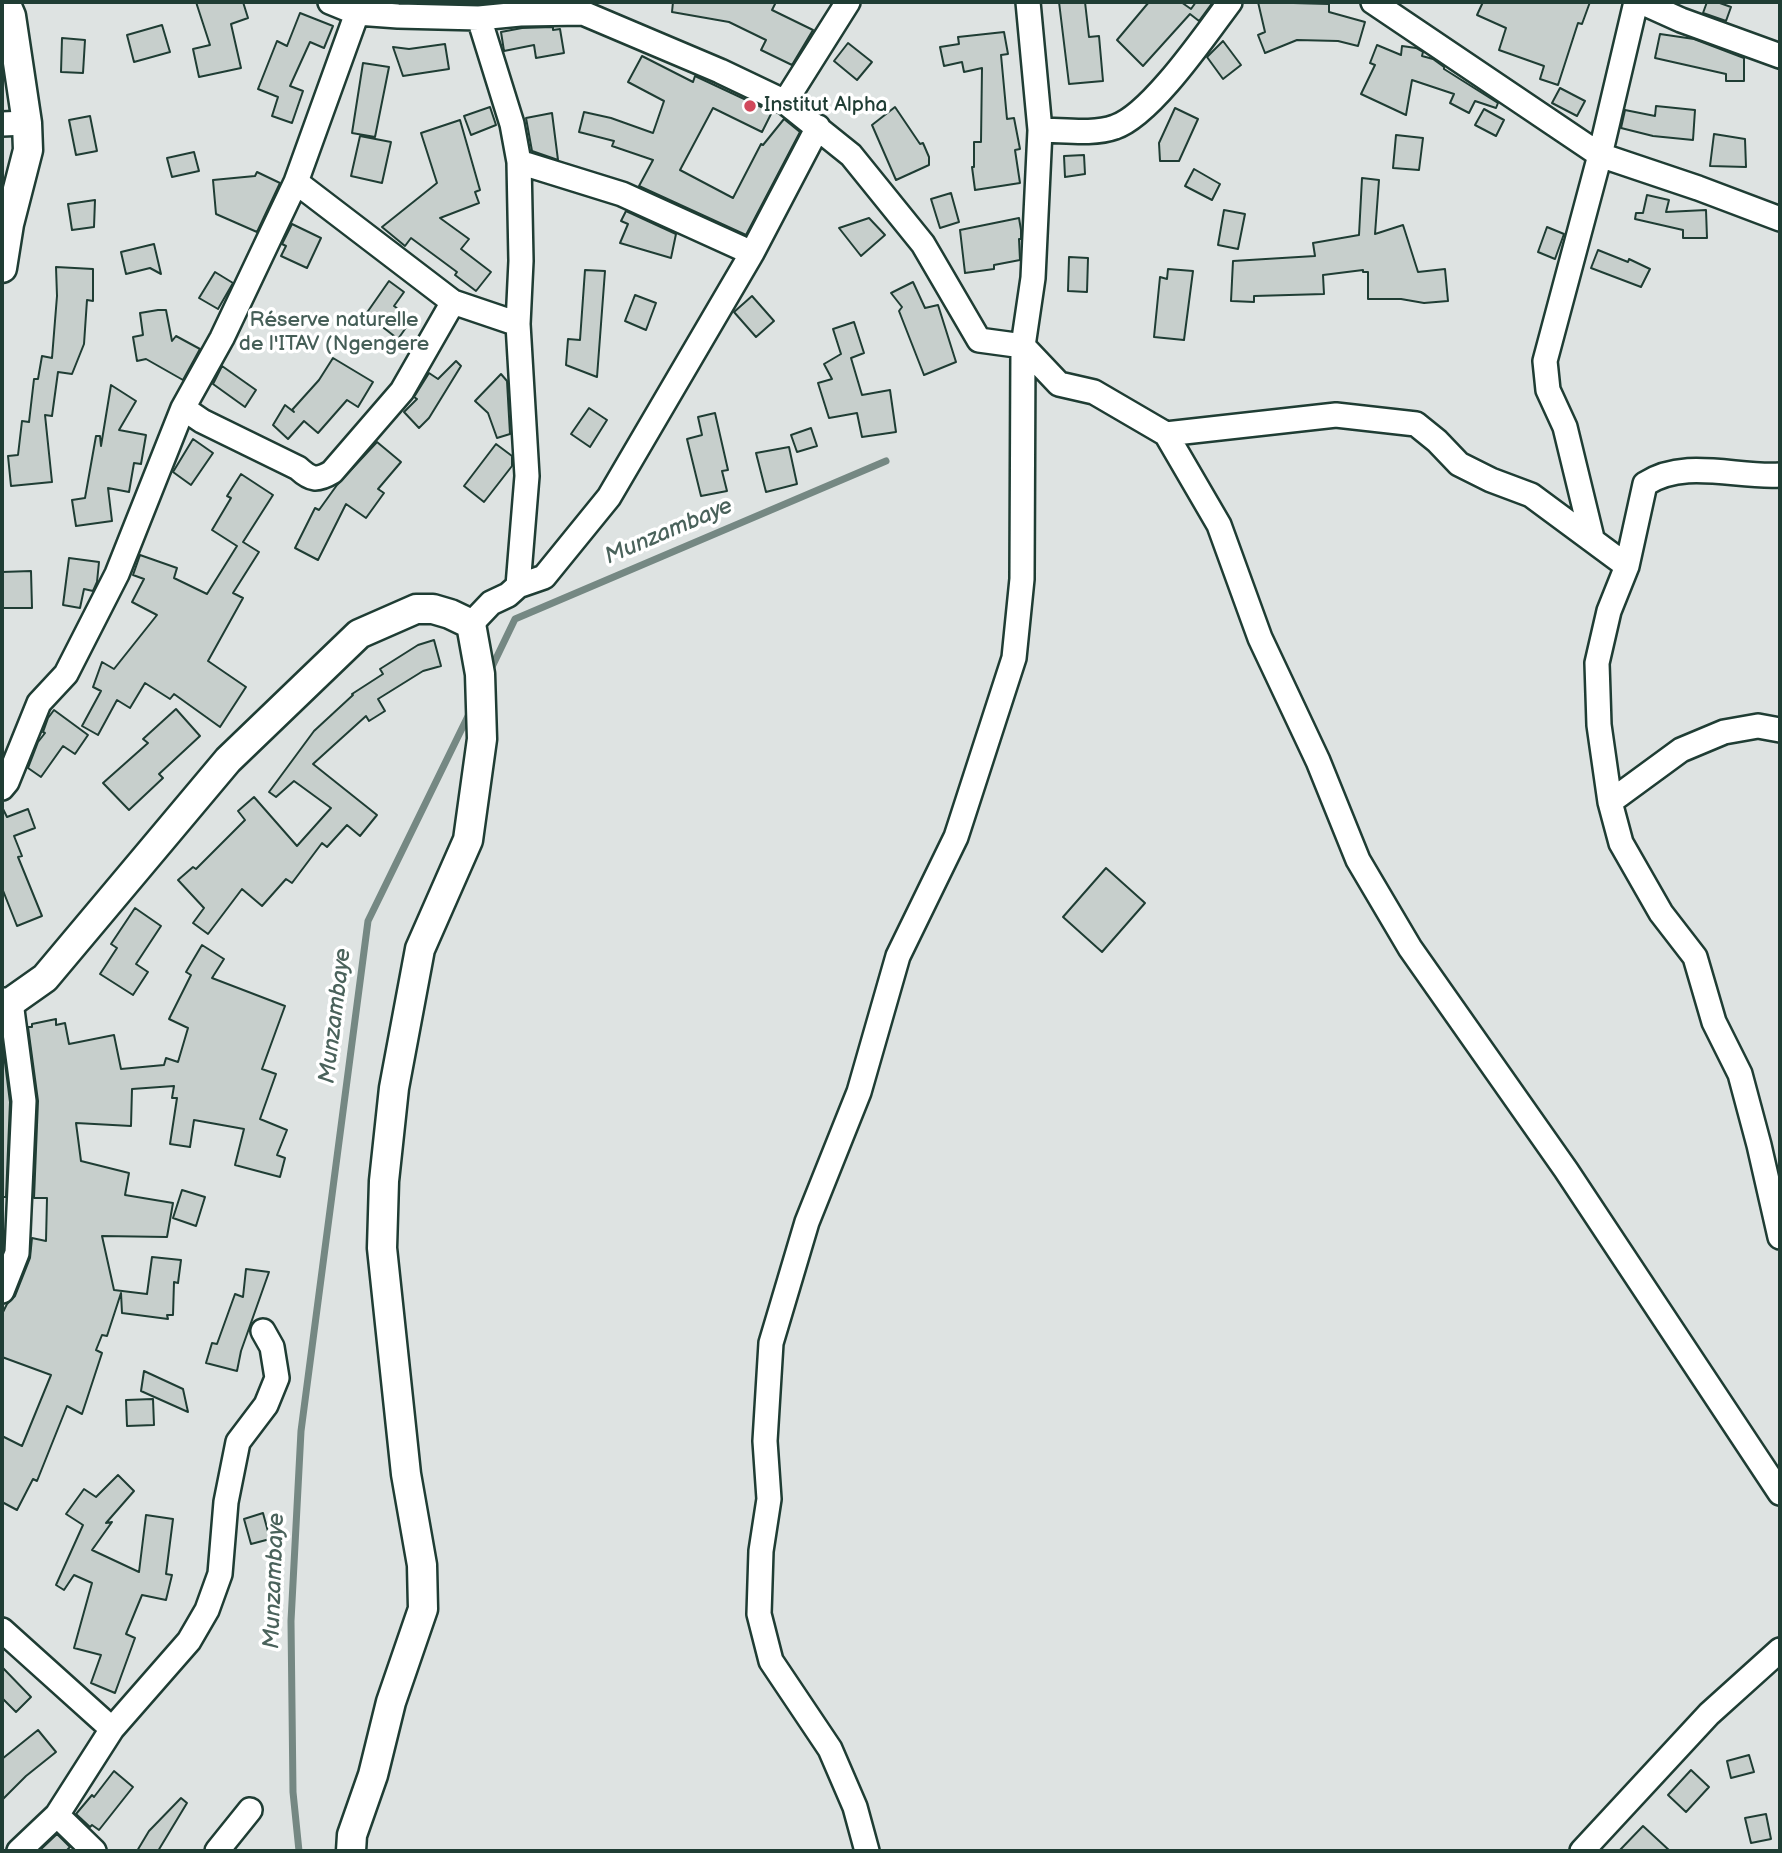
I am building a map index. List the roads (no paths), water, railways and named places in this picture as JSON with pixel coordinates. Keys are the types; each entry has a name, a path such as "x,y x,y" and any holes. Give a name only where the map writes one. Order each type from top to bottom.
{"street":[{"path":"2,268 9,224 28,150 15,123 11,16 5,2"},
{"path":"330,2 398,16 479,18 583,13 720,71 785,102 850,155 923,244 979,340 1023,346 1059,384 1094,392 1166,434 1219,525 1260,638 1318,761 1358,860 1410,948 1566,1170 1780,1493"},
{"path":"785,102 848,2"},
{"path":"866,1851 855,1807 830,1749 772,1661 759,1614 761,1552 769,1499 765,1441 771,1343 807,1222 859,1092 898,956 956,837 1014,658 1022,579 1023,346 1033,278 1040,130 1028,2"},
{"path":"1040,130 1085,131 1112,128 1131,120 1187,60 1230,2"},
{"path":"1373,2 1600,155 1780,219"},
{"path":"1592,538 1564,427 1548,390 1545,361 1639,2 1780,56"},
{"path":"2,788 7,782 39,703 66,674 117,574 183,408 222,338 296,182 359,7"},
{"path":"479,18 512,124 519,162 521,261 518,324 527,476 518,586"},
{"path":"471,624 491,603 508,595 518,586 544,577 609,497 752,253 818,127"},
{"path":"519,162 622,194 752,253"},
{"path":"296,182 453,302 518,324"},
{"path":"183,408 202,421 298,468 309,478 320,479 332,472 402,390 453,302"},
{"path":"1166,434 1336,415 1416,424 1459,464 1531,495 1628,566"},
{"path":"1780,475 1695,470 1656,477 1645,484 1628,566 1609,611 1597,663 1599,724 1610,802 1621,844 1661,913 1695,957 1714,1022 1740,1074 1780,1237"},
{"path":"2,1291 17,1253 24,1101 6,1003 45,978 228,760 359,634 416,609 433,609 471,624"},
{"path":"351,1851 352,1835 373,1775 391,1702 423,1609 422,1566 404,1461 382,1248 384,1181 394,1088 420,949 468,840 482,739 480,674 471,624"},
{"path":"1610,802 1681,750 1724,732 1758,726 1780,730"},
{"path":"19,1851 57,1815 112,1729 189,1641 207,1610 220,1574 226,1502 238,1442 266,1405 277,1378 272,1347 262,1331"},
{"path":"2,1630 112,1729"},
{"path":"1581,1851 1709,1714 1780,1650"},
{"path":"217,1851 250,1810"},
{"path":"57,1815 94,1851"}],"waterway":[{"name":"Munzambaye","path":"490,671 515,619 886,461"},
{"name":"Munzambaye","path":"299,1851 293,1792 291,1621 301,1431 368,921 471,710"}],"place":[{"name":"Institut Alpha","path":"750,106"}],"park label":[{"name":"Réserve naturelle de l'ITAV (Ngengere","path":"334,333"}]}
